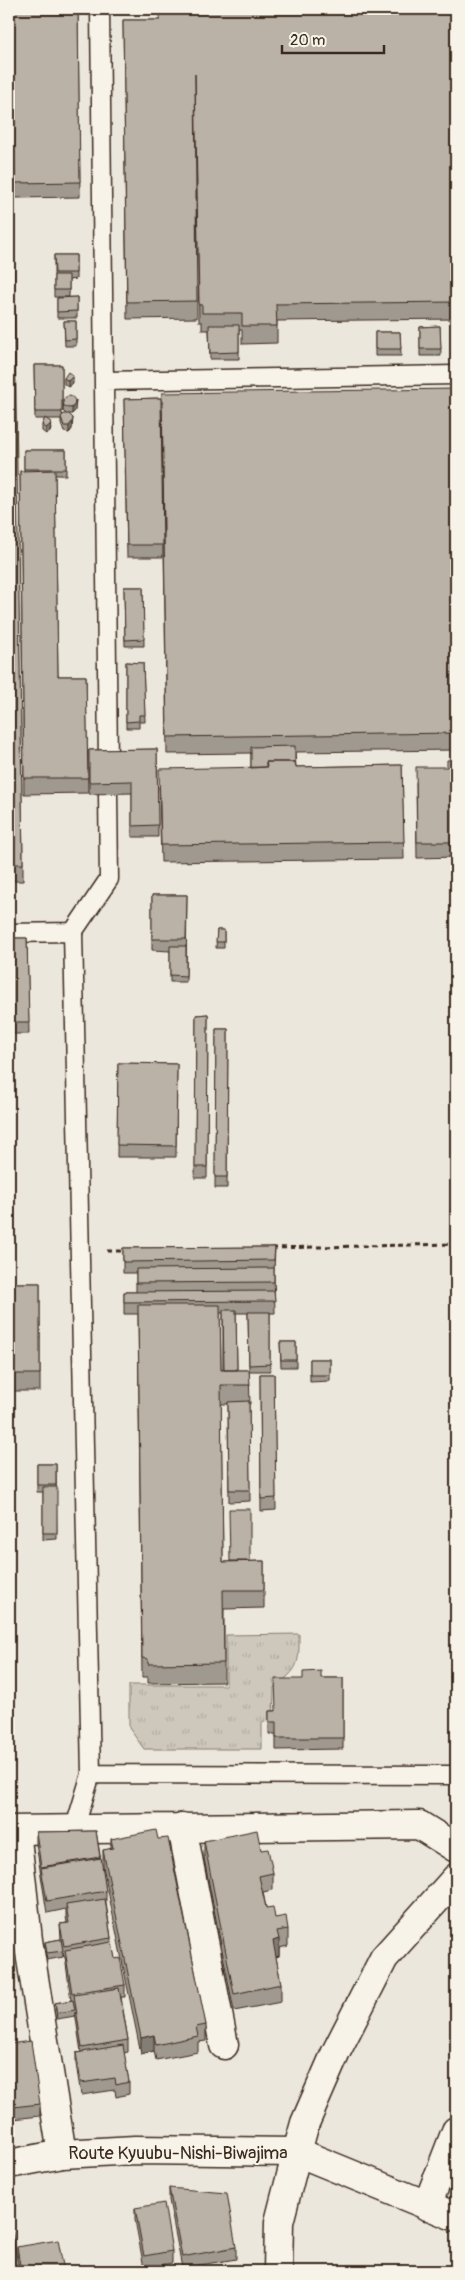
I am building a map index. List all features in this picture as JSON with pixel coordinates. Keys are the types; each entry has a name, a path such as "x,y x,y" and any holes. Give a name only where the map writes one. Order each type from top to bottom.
{"street":[{"path":"62,2154 12,1830 419,1825 456,1848"},
{"path":"182,1827 224,2045"},
{"path":"278,2271 279,2222 297,2152 305,2123 336,2052 384,1958 456,1878"},
{"path":"427,2206 456,2131"},
{"name":"Route Kyuubu-Nishi-Biwajima","path":"9,2164 62,2154 135,2150 297,2152 456,2217"}],"lane":[{"path":"100,9 108,762"},
{"path":"104,380 456,375"},
{"path":"74,1830 91,1774 73,932 109,879 108,793"},
{"path":"9,933 73,932"},
{"path":"91,1774 456,1775"}],"path":[{"path":"269,1248 456,1244"},
{"path":"81,1251 131,1250"}],"green space":[{"path":"299,1634 299,1652 296,1665 283,1681 274,1687 273,1721 262,1722 262,1749 144,1749 129,1728 129,1685 226,1685 226,1635"}],"building":[{"path":"10,9 23,864 9,864"},
{"path":"12,9 78,9 80,182 15,183"},
{"path":"160,9 456,9 456,302 276,304 277,326 242,326 242,313 202,313 202,305 199,305 195,74 197,301 127,302 123,20 160,20"},
{"path":"54,255 76,255 76,273 55,273"},
{"path":"54,275 69,275 69,290 54,290"},
{"path":"77,297 77,311 57,312 57,298"},
{"path":"64,321 76,321 76,339 65,340"},
{"path":"209,325 239,325 239,352 210,353"},
{"path":"440,326 441,349 420,349 420,327"},
{"path":"375,332 400,332 401,349 375,349"},
{"path":"34,365 62,365 62,412 35,412"},
{"path":"68,372 73,376 68,381 64,378"},
{"path":"456,389 456,733 167,737 162,393"},
{"path":"67,396 71,396 75,402 71,408 67,408 63,404 63,400"},
{"path":"161,398 163,545 127,545 124,399"},
{"path":"64,414 69,414 73,418 69,426 64,426 61,417"},
{"path":"45,418 51,422 46,428 42,425"},
{"path":"24,450 66,450 66,469 24,469"},
{"path":"55,470 58,676 86,676 88,778 24,778 20,471"},
{"path":"124,587 143,587 144,639 125,640"},
{"path":"126,662 143,663 145,715 139,715 139,721 126,722"},
{"path":"295,746 295,762 266,762 266,767 251,768 251,747"},
{"path":"157,749 158,825 132,826 132,781 89,782 89,750"},
{"path":"447,760 456,760 456,842 417,842 416,767 447,767"},
{"path":"266,762 295,762 296,767 402,765 404,842 161,845 159,769 267,767"},
{"path":"152,895 187,895 186,939 152,939"},
{"path":"217,930 224,930 224,942 216,942"},
{"path":"9,938 27,938 29,1022 9,1022"},
{"path":"170,946 186,946 186,976 170,975"},
{"path":"208,1014 207,1167 195,1167 196,1015"},
{"path":"216,1029 228,1029 227,1177 215,1177"},
{"path":"118,1063 177,1064 176,1146 117,1145"},
{"path":"275,1247 274,1260 123,1262 123,1248"},
{"path":"274,1268 274,1282 136,1283 136,1269"},
{"path":"9,1283 40,1283 40,1374 9,1374"},
{"path":"274,1291 275,1301 124,1302 124,1292"},
{"path":"138,1305 220,1305 221,1370 249,1370 250,1385 221,1385 223,1562 264,1561 264,1590 223,1590 224,1663 148,1664 148,1659 142,1658"},
{"path":"223,1310 236,1310 237,1370 224,1370"},
{"path":"248,1312 270,1312 270,1364 249,1365"},
{"path":"280,1342 296,1342 296,1360 281,1360"},
{"path":"310,1359 330,1359 330,1375 310,1375"},
{"path":"260,1374 274,1374 276,1498 261,1499"},
{"path":"9,1382 12,1382 12,1411 9,1411"},
{"path":"249,1401 250,1490 229,1490 228,1402"},
{"path":"37,1464 56,1464 56,1485 37,1485"},
{"path":"43,1487 57,1487 57,1533 43,1533"},
{"path":"229,1509 250,1509 250,1561 230,1561"},
{"path":"321,1671 321,1678 343,1678 343,1738 276,1738 276,1722 269,1722 269,1711 276,1711 275,1679 303,1679 303,1672"},
{"path":"156,1830 158,1839 168,1838 206,2025 196,2027 198,2036 156,2045 154,2035 141,2038 103,1850 113,1848 111,1839"},
{"path":"257,1830 261,1850 268,1849 273,1873 259,1876 266,1908 273,1907 275,1918 286,1916 288,1929 277,1931 279,1939 273,1941 281,1984 234,1994 204,1841"},
{"path":"96,1831 100,1857 41,1867 36,1832"},
{"path":"101,1858 106,1891 47,1901 41,1868"},
{"path":"105,1899 111,1938 64,1946 60,1924 69,1923 66,1905"},
{"path":"61,1939 63,1951 47,1953 45,1942"},
{"path":"112,1942 115,1959 120,1958 125,1985 72,1993 65,1950"},
{"path":"119,1988 128,2040 82,2048 74,1995"},
{"path":"73,2000 75,2010 57,2013 55,2003"},
{"path":"31,2041 40,2104 13,2107 9,2078 9,2044"},
{"path":"123,2045 129,2082 116,2085 115,2078 81,2083 76,2053"},
{"path":"169,2188 227,2193 236,2247 182,2257"},
{"path":"164,2203 172,2251 144,2256 135,2208"},
{"path":"9,2212 19,2271 9,2271"},
{"path":"58,2240 64,2271 21,2271 17,2247"},
{"path":"164,2267 165,2271 146,2271"}]}
